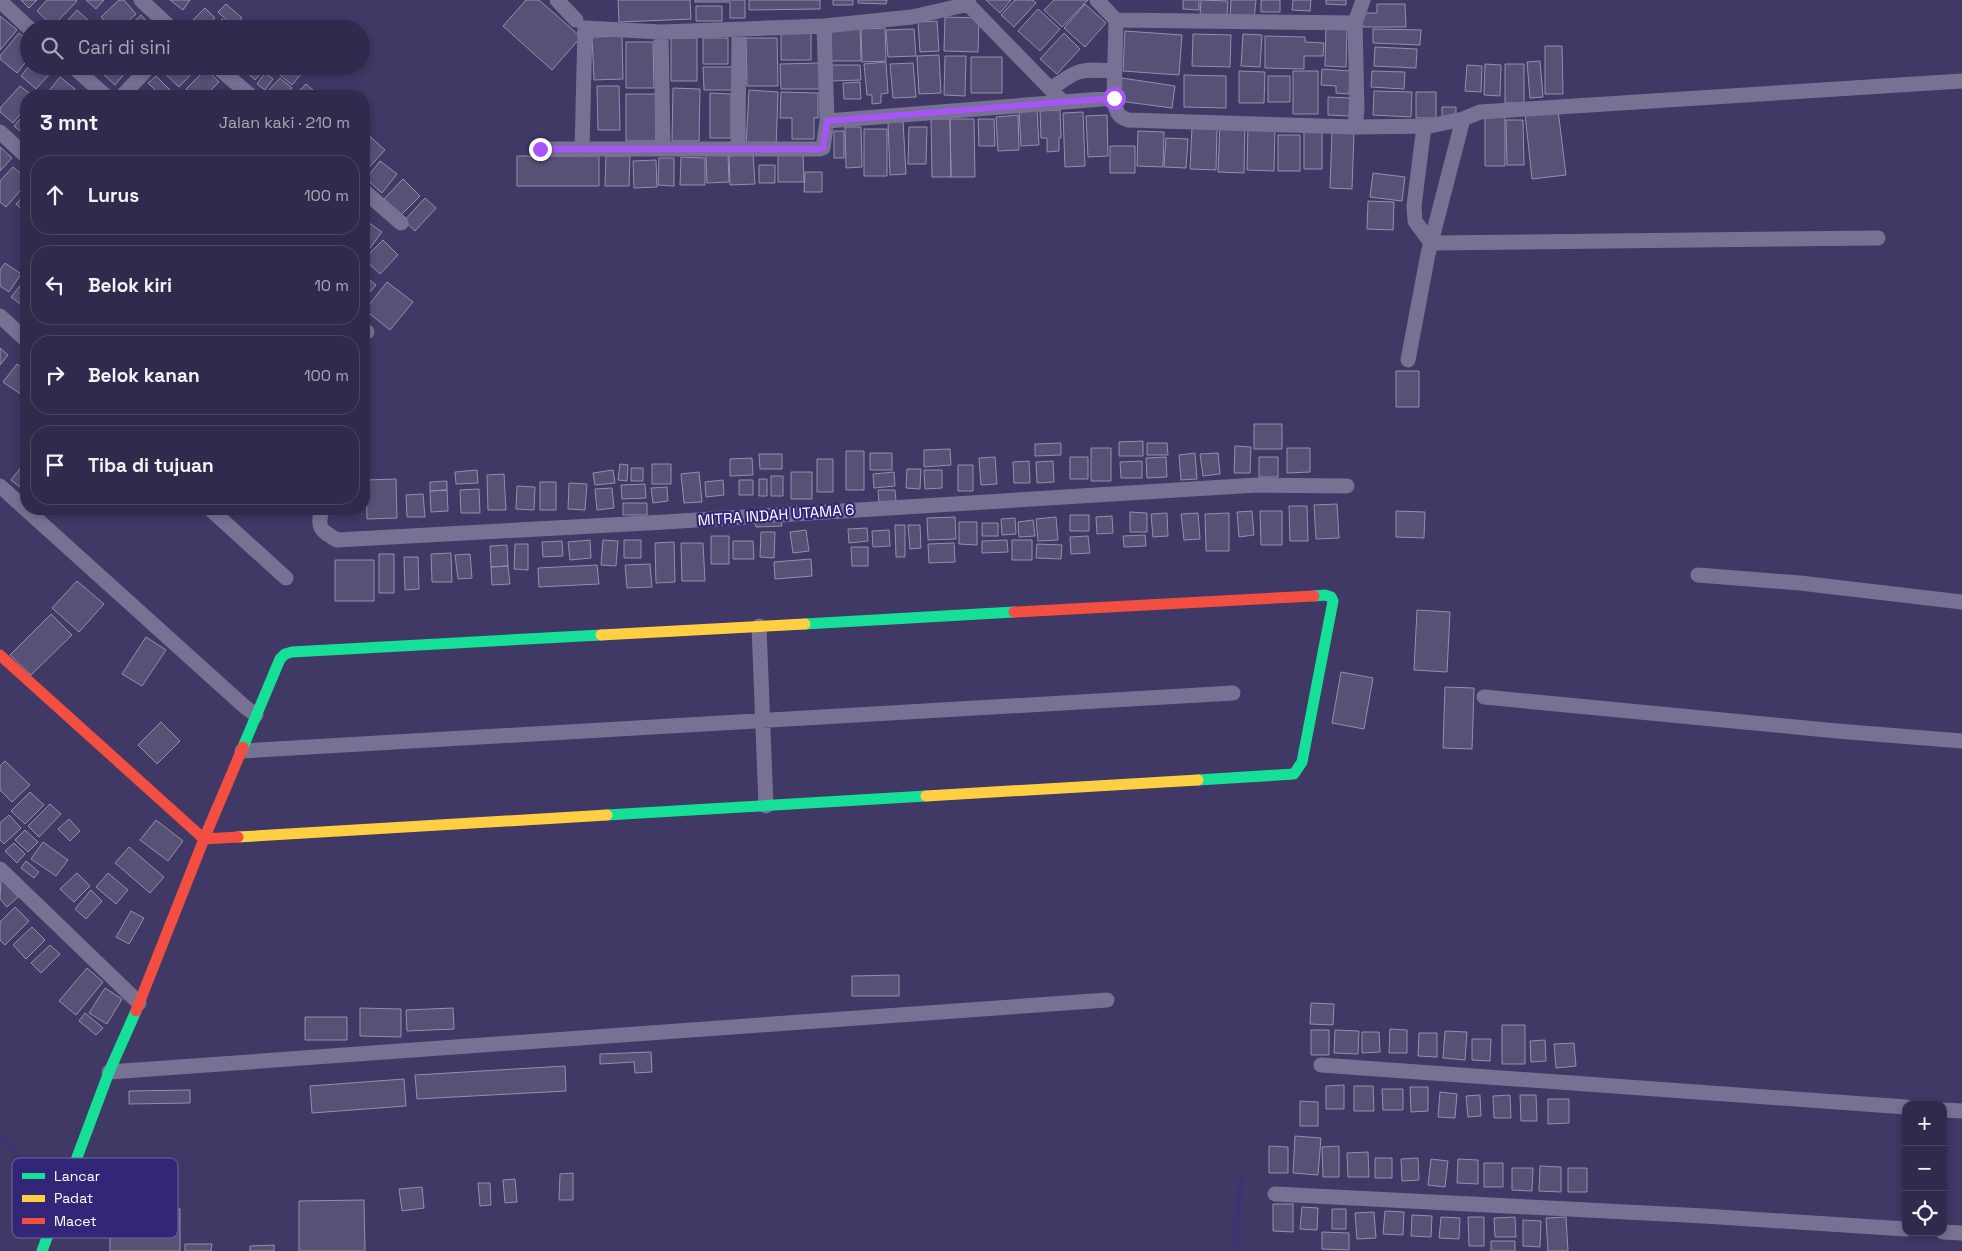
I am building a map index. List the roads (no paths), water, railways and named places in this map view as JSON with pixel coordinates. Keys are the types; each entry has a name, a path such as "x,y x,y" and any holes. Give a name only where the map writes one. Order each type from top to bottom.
{"street":[{"path":"141,0 162,20"},
{"path":"557,0 576,20"},
{"path":"1097,0 1116,20 1114,98 1117,114 1121,118 1128,120 1424,126 1463,119 1480,112 1962,81"},
{"path":"1355,126 1357,110 1355,23 1363,0"},
{"path":"0,1 20,20"},
{"path":"582,150 585,28 662,32 824,26 912,17 966,2 1062,101"},
{"path":"1116,20 1355,23"},
{"path":"540,149 823,148 827,121 824,26"},
{"path":"738,149 739,30"},
{"path":"662,32 663,148"},
{"path":"1051,90 1073,73 1084,70 1116,71"},
{"path":"82,75 99,90"},
{"path":"128,90 142,75"},
{"path":"226,75 244,90"},
{"path":"827,121 1114,98"},
{"path":"1408,360 1429,240 1463,119"},
{"path":"1424,126 1414,206 1416,221 1429,240"},
{"path":"0,132 20,150"},
{"path":"370,196 401,223"},
{"path":"1429,240 1878,238"},
{"path":"0,316 20,334"},
{"name":"MITRA INDAH UTAMA 6","path":"320,515 318,523 320,528 324,533 337,540 665,522 1256,485 1347,486"},
{"path":"0,486 20,504"},
{"path":"32,515 256,715"},
{"path":"217,515 286,578"},
{"path":"1698,575 1800,583 1962,602"},
{"path":"0,655 204,839 1294,774 1302,762 1333,601 1331,597 1325,595 292,652 285,654 280,659 204,839 139,1003 109,1072 77,1158"},
{"path":"759,626 766,806"},
{"path":"242,751 1233,693"},
{"path":"1484,697 1962,741"},
{"path":"0,869 139,1003"},
{"path":"109,1072 1108,1000"},
{"path":"1321,1065 1902,1107"},
{"path":"1947,1110 1962,1111"},
{"path":"1275,1194 1704,1216 1902,1230"},
{"path":"1947,1232 1962,1233"},
{"path":"42,1251 47,1238"}],"waterway":[{"path":"0,1137 20,1158"},
{"path":"1234,1251 1241,1179"}]}
